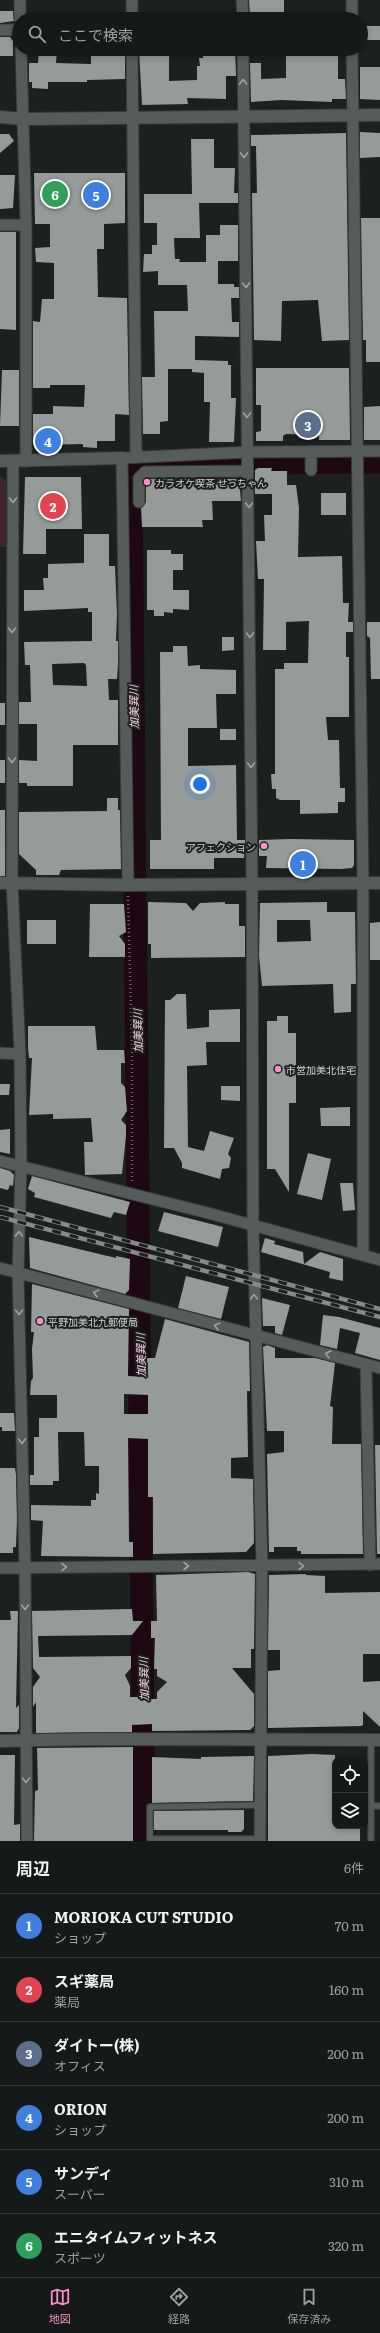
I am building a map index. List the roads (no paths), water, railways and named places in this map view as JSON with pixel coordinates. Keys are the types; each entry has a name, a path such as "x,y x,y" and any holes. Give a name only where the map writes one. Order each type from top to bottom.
{"street":[{"path":"20,0 20,12"},
{"path":"132,0 132,12"},
{"path":"242,0 242,12"},
{"path":"352,0 352,12"},
{"path":"0,30 12,30"},
{"path":"21,56 26,225 26,461"},
{"path":"132,56 136,456"},
{"path":"243,56 252,884 253,1226 262,1566 260,1840"},
{"path":"352,56 363,883 364,1255"},
{"path":"0,117 380,114"},
{"path":"0,225 26,225"},
{"path":"0,461 122,458 136,456 153,464 311,461 357,458 380,451"},
{"path":"122,458 134,885"},
{"path":"13,461 6,882 20,1054 21,1166 18,1272 25,1568 27,1841"},
{"path":"139,502 139,478 153,464 248,462"},
{"path":"6,882 134,885 380,883"},
{"path":"0,1053 20,1054"},
{"path":"0,1161 380,1260"},
{"path":"0,1268 380,1368"},
{"path":"0,1568 375,1565 366,1364"},
{"path":"0,1742 91,1739 376,1740"}],"lane":[{"path":"371,1841 371,1806 376,1740"},
{"path":"260,1805 150,1807 150,1839 260,1840"},
{"path":"371,1806 380,1806"}],"waterway":[{"name":"加美巽川","path":"144,1841 131,473 140,464 380,462"}],"railway":[{"path":"0,1207 380,1309"},
{"path":"0,1217 380,1317"}],"place":[{"name":"エニタイムフィットネス","path":"55,194"},
{"name":"サンディ","path":"96,195"},
{"name":"ダイトー(株)","path":"308,425"},
{"name":"ORION","path":"48,441"},
{"name":"カラオケ喫茶 せっちゃん","path":"147,482"},
{"name":"スギ薬局","path":"53,506"},
{"name":"アフェクション","path":"264,846"},
{"name":"MORIOKA CUT STUDIO","path":"303,864"},
{"name":"市営加美北住宅","path":"278,1069"},
{"name":"平野加美北九郵便局","path":"40,1321"}]}
